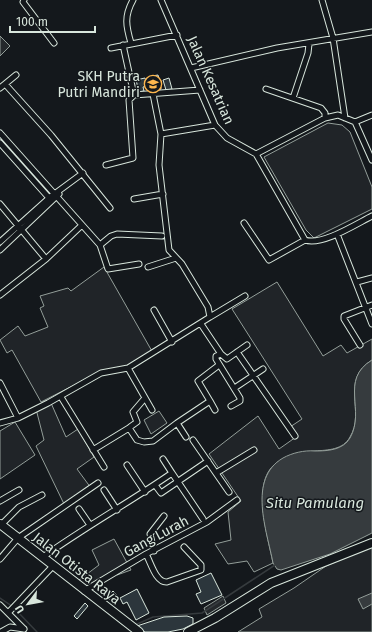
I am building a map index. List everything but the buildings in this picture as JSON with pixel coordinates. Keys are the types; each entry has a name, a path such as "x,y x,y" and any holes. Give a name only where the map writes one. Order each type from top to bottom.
{"main road":[{"name":"Jalan Otista Raya","path":"1,524 138,631"},
{"path":"188,632 215,618 271,583 372,543"}],"street":[{"path":"24,0 23,2 54,43"},
{"path":"131,43 125,21 126,15 133,0"},
{"name":"Jalan Kesatrian","path":"161,0 215,125 227,138 256,154"},
{"path":"322,0 333,38 345,118"},
{"path":"191,68 277,48 309,44 333,38 372,32"},
{"path":"111,48 177,35"},
{"path":"293,98 308,53 309,44"},
{"path":"123,45 134,95"},
{"path":"0,88 16,75"},
{"path":"6,84 83,173 110,208"},
{"path":"266,89 322,108 325,113 325,118"},
{"path":"106,165 133,158 129,100 134,95 200,90"},
{"path":"153,94 161,134 159,165 169,250 182,264 208,307 210,317"},
{"path":"355,122 372,115"},
{"path":"305,240 256,154 325,118 338,116 355,122 372,160"},
{"path":"161,134 215,125"},
{"path":"0,133 100,245 108,269 139,264"},
{"path":"0,144 50,200"},
{"path":"0,242 18,224 83,173"},
{"path":"134,199 163,194"},
{"path":"0,250 50,200"},
{"path":"0,204 46,259"},
{"path":"244,223 269,260 305,240 314,242 337,234 372,216"},
{"path":"0,295 46,259 82,225"},
{"path":"100,245 111,236 117,234 162,236"},
{"path":"337,234 357,282 372,324"},
{"path":"148,266 176,258"},
{"path":"357,282 372,278"},
{"path":"0,423 18,418 61,397 101,373 128,368 246,296"},
{"path":"360,345 344,318 346,315 372,305"},
{"path":"154,310 172,342"},
{"path":"201,324 226,359 247,345"},
{"path":"237,352 252,376 295,436"},
{"path":"221,354 216,358 219,365 240,398 240,400 231,406"},
{"path":"215,410 198,381 219,365"},
{"path":"128,368 152,410"},
{"path":"236,387 263,369"},
{"path":"0,383 18,418"},
{"path":"61,397 104,467"},
{"path":"93,450 130,428 137,422 133,412 145,398"},
{"path":"130,428 137,440 148,442 156,439 177,422 210,401"},
{"path":"177,422 186,437"},
{"path":"193,440 229,492"},
{"path":"216,474 254,450"},
{"path":"163,459 203,519"},
{"path":"155,485 161,493 208,461"},
{"path":"127,465 145,492"},
{"path":"43,557 172,473"},
{"path":"0,559 18,538 98,483"},
{"path":"0,501 19,490"},
{"path":"104,490 117,510"},
{"path":"1,524 19,507 42,495"},
{"name":"Gang Lurah","path":"84,590 146,554 207,522 237,500"},
{"path":"80,509 90,525"},
{"path":"154,551 150,534 164,516"},
{"path":"146,554 159,579 167,582 201,570 201,565 184,547"},
{"path":"11,610 54,566"},
{"path":"0,605 11,610 24,629 10,627 1,632"}],"shaded area":[{"path":"0,36 10,46 0,56"},
{"path":"328,123 342,125 350,132 372,187 372,209 314,238 306,230 264,157"},
{"path":"104,267 153,353 128,367 98,373 41,402 12,350 7,353 0,340 18,326 25,336 48,327 40,308 44,306 40,296 68,288 71,291"},
{"path":"277,282 323,356 341,345 347,353 372,339 372,360 362,368 357,377 355,386 356,417 354,427 347,441 339,447 310,452 282,460 275,464 268,473 264,484 263,511 273,563 254,572 247,561 228,564 215,544 231,540 228,512 241,501 209,454 258,416 279,449 296,437 290,427 302,419 232,309"},
{"path":"51,403 66,437 78,429 94,457 77,469 91,488 64,504 36,446 44,440 36,409"},
{"path":"159,411 167,423 151,434 144,420"},
{"path":"15,422 35,455 0,479 0,431"},
{"path":"114,539 131,570 117,575 115,571 87,587 79,580 99,565 92,550"},
{"path":"372,546 372,632 238,632 262,617 259,609 294,588 326,566"},
{"path":"223,596 226,603 207,615 204,608"}],"water":[{"name":"Situ Pamulang","path":"372,360 372,533 330,554 281,570 277,569 273,563 262,506 262,492 265,479 272,467 287,456 302,451 325,451 335,449 347,442 354,427 356,417 355,386 357,377 362,368"},
{"path":"372,593 372,604 363,609 358,599"}],"waterway":[{"path":"135,625 153,617 202,613 275,565"},
{"path":"0,598 12,606"},
{"path":"15,609 37,632"}],"place":[{"name":"SKH Putra Putri Mandiri","path":"153,84"}]}
